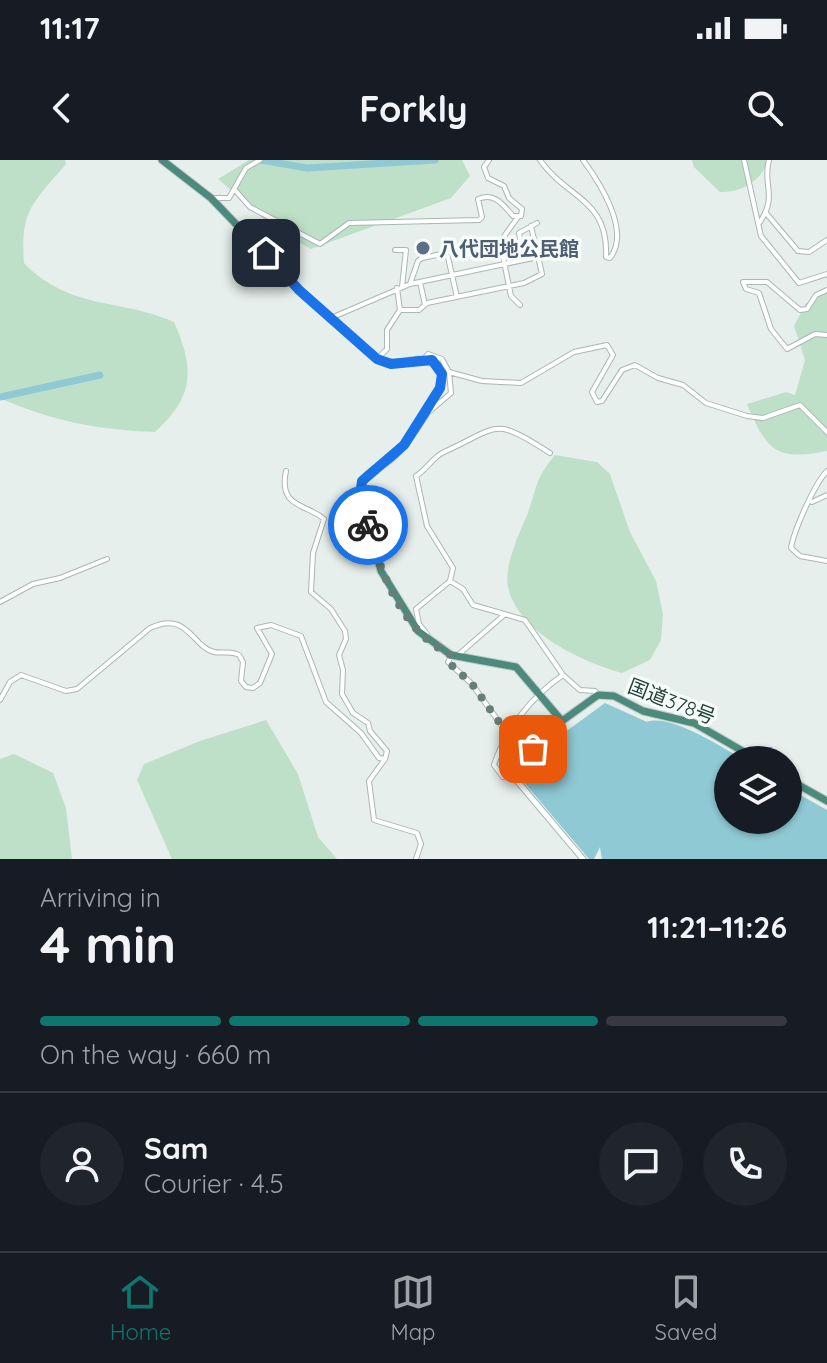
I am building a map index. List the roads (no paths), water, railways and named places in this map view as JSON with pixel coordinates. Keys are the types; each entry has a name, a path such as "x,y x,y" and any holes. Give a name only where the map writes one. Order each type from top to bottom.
{"highway":[{"path":"162,160 211,198 244,235 377,359 391,364 424,359 438,365 442,381 422,415 397,453 366,475 360,488 381,571 411,621 429,642 454,656 509,663 540,693 562,721"},
{"name":"国道378号","path":"562,721 598,695 614,696 635,708 694,723 734,746"},
{"path":"802,787 827,801"}],"main road":[{"path":"562,721 515,765 514,779 583,859"}],"street":[{"path":"211,198 225,200 246,168 260,160"},
{"path":"410,284 418,261 500,242 522,212 520,206 509,198 504,186 485,173 489,160"},
{"path":"540,160 554,178 596,210 608,240 606,257 610,258 618,243 613,206 583,160"},
{"path":"744,160 752,207 760,222 764,241 799,283 827,274"},
{"path":"760,222 772,195 767,174 769,160"},
{"path":"234,189 250,207 320,244 349,223 479,220 482,217 478,199 485,196 497,199 518,217"},
{"path":"766,213 798,251 809,252 827,240"},
{"path":"524,259 519,233 537,223"},
{"path":"400,310 419,310 425,305 510,286 542,274 531,226"},
{"path":"500,242 513,299 520,305"},
{"path":"377,359 387,349 385,336 392,319 400,310 399,288 408,256 406,250 395,250"},
{"path":"447,253 457,297"},
{"path":"331,318 410,284 538,257"},
{"path":"420,282 425,305"},
{"path":"827,290 816,295 807,309 800,310 767,282 743,282 746,289 759,293 771,329 787,349 815,334 827,335"},
{"path":"449,372 482,381 521,383 574,352 607,345 613,355 592,392 597,402 602,401 622,370 635,365 658,378 683,385 706,403 747,416 763,418 800,405 827,432"},
{"path":"422,415 451,393 449,372 438,355 428,354 424,359"},
{"path":"429,642 416,609 450,581 453,568 427,526 416,476 442,452 462,445 478,433 496,428 520,431 550,453"},
{"path":"286,471 286,487 296,506 324,519 313,553 309,585 311,592 331,609 345,631 339,655 343,670 343,699 368,723 370,731 387,751 385,759 369,781 374,820 417,833 421,844 416,859"},
{"path":"827,471 813,487 812,502 791,548 800,556 827,561"},
{"path":"812,502 827,495"},
{"path":"0,602 33,584 60,578 107,559"},
{"path":"450,581 463,589 473,605 525,620 563,675 580,690 595,691 598,695"},
{"path":"504,615 448,662 472,684 488,710 509,732 533,749"},
{"path":"0,700 10,682 21,675 66,691 77,689 150,628 163,624 188,629 211,651 239,655 243,662 241,681 246,687 253,688 260,683 272,654 257,628 271,625 301,636 329,706 361,733 379,758 385,759"},
{"path":"503,777 494,765 509,732 540,693 563,675"}],"water":[{"path":"605,703 647,722 669,722 720,746 714,746 714,834 802,834 802,796 827,810 827,859 602,859 600,847 594,859 589,859 517,774 520,765"}],"waterway":[{"path":"261,160 307,168 435,160"},
{"path":"0,397 100,375"}],"place":[{"name":"八代団地公民館","path":"423,248"}]}
